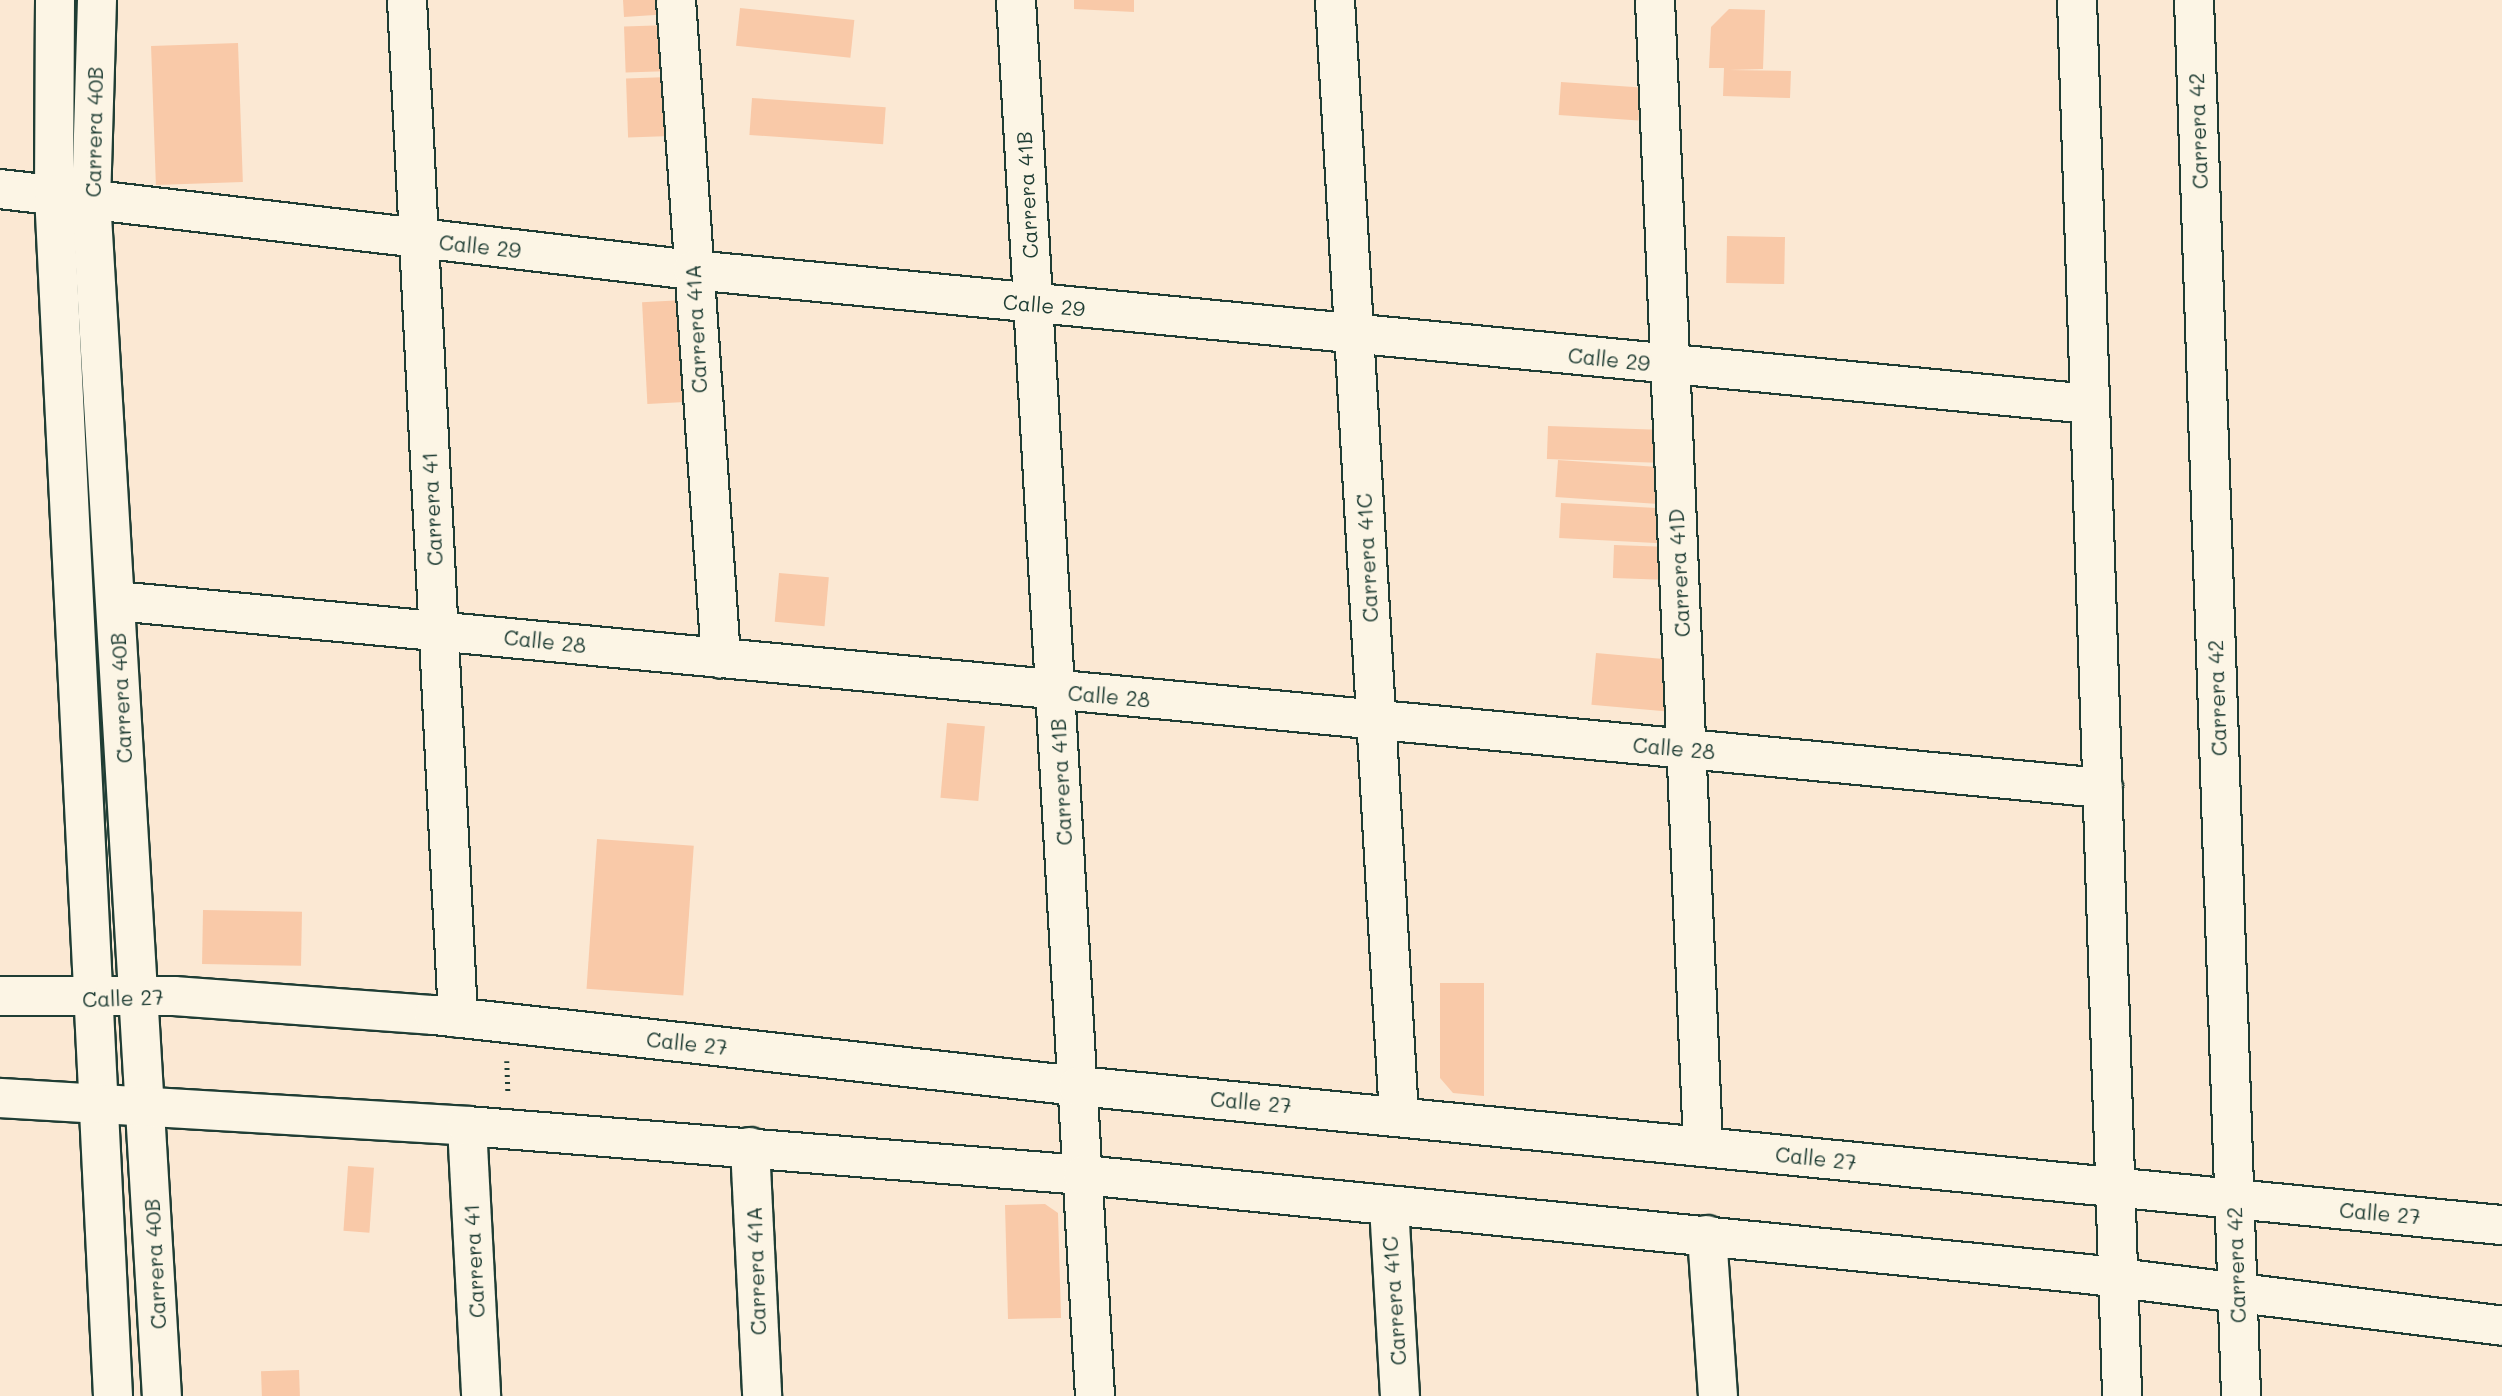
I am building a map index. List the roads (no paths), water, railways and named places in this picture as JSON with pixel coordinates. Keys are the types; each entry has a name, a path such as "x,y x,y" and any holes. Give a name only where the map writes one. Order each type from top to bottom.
{"street":[{"name":"Carrera 40B","path":"55,0 54,194 91,999 113,1396"},
{"name":"Carrera 40B","path":"97,0 91,199 162,1396"},
{"name":"Carrera 41","path":"407,0 458,1018"},
{"name":"Carrera 41A","path":"676,0 721,659"},
{"name":"Carrera 41B","path":"1016,0 1095,1396"},
{"name":"Carrera 41C","path":"1335,0 1399,1116"},
{"name":"Carrera 41D","path":"1655,0 1703,1147"},
{"path":"2077,0 2122,1396"},
{"name":"Carrera 42","path":"2194,0 2241,1396"},
{"name":"Calle 29","path":"0,189 693,270 2090,404"},
{"name":"Calle 28","path":"116,601 2103,789"},
{"name":"Calle 27","path":"0,996 91,999 174,996 458,1018 1078,1086 2502,1224"},
{"path":"0,1098 467,1126 1083,1175 2118,1278 2237,1296 2502,1326"},
{"name":"Carrera 41","path":"467,1126 481,1396"},
{"name":"Carrera 41A","path":"750,1147 762,1396"},
{"name":"Carrera 41C","path":"1388,1206 1400,1396"},
{"path":"1707,1235 1718,1396"}]}
